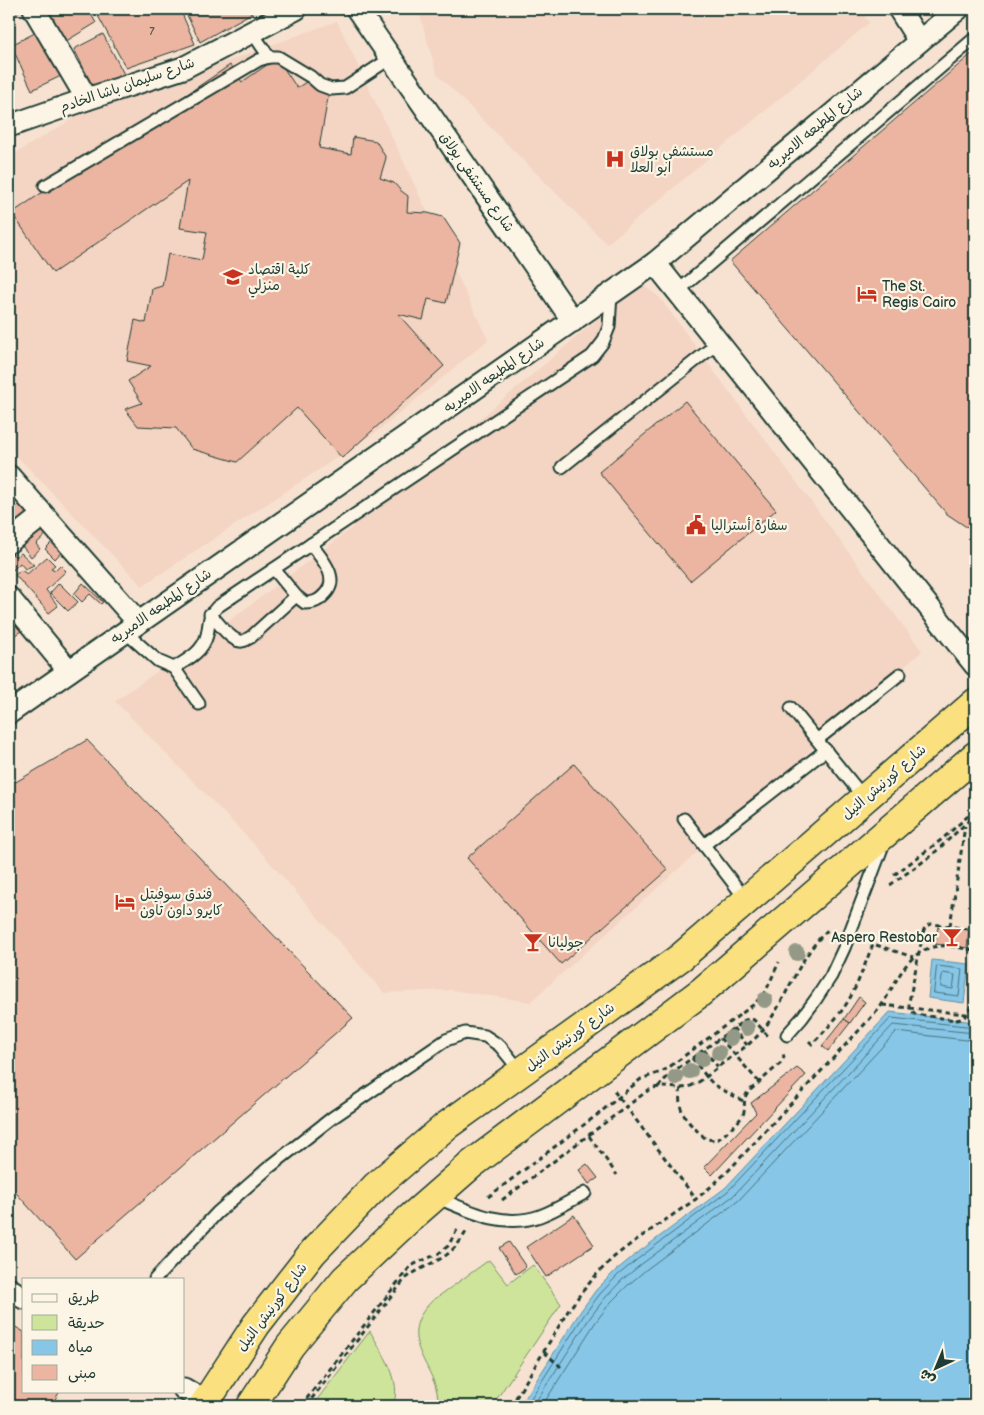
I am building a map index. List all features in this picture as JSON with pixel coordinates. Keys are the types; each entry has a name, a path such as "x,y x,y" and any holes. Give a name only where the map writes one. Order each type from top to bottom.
{"highway":[{"name":"شارع كورنيش النيل","path":"198,1399 313,1252 370,1192 446,1126 681,957 975,703"},
{"path":"251,1406 290,1346 345,1279 435,1196 472,1164 701,992 975,756"}],"street":[{"path":"34,9 87,99"},
{"name":"شارع سليمان باشا الخادم","path":"9,126 183,68 296,9"},
{"path":"357,9 386,51"},
{"path":"899,9 918,41"},
{"name":"شارع المطبعه الاميريه","path":"9,713 655,263 958,9"},
{"name":"شارع مستشفى بولاق","path":"386,51 573,321"},
{"path":"655,263 975,665"},
{"path":"9,476 43,515 131,627"},
{"path":"9,542 43,515"},
{"path":"9,598 69,671"},
{"path":"9,1290 22,1297"}],"lane":[{"path":"252,32 269,57"},
{"path":"678,291 975,38"},
{"path":"45,186 258,60 278,57 311,77 320,85 330,88 345,88 386,51"},
{"path":"174,668 191,658 199,649 206,637 210,614 217,607 592,356 603,342 609,327 611,294"},
{"path":"562,467 719,342"},
{"path":"274,569 296,596 305,603 314,603 322,598 329,590 331,582 330,572 311,544"},
{"path":"210,614 233,638 238,641 245,641 296,596"},
{"path":"131,627 158,662 174,668 198,704"},
{"path":"818,739 900,674"},
{"path":"791,708 865,799"},
{"path":"704,845 826,750"},
{"path":"684,819 747,901"},
{"path":"787,1035 816,999 844,948 888,832"},
{"path":"156,1278 217,1212 267,1169 332,1118 446,1040 465,1033 485,1036 500,1046 521,1072"},
{"path":"435,1196 475,1214 501,1220 520,1220 556,1209 585,1192"}],"path":[{"path":"301,1406 411,1266 438,1254 448,1246 463,1220 475,1214 588,1136 650,1089 690,1086 748,1044 771,1020 798,968 824,933 863,899 940,840 975,810"},
{"path":"863,899 931,856 975,815"},
{"path":"950,926 965,825"},
{"path":"975,933 969,929 932,924 924,928 909,1007 915,1014 961,1020 970,1009 975,964"},
{"path":"873,944 913,957"},
{"path":"511,1406 577,1298 597,1274 614,1257 696,1199 729,1170 882,1004 901,972 913,957 929,948 942,946 975,950"},
{"path":"306,1406 405,1280 419,1269 443,1258 455,1248 475,1214 641,1079 668,1068 753,1005 765,993 780,960"},
{"path":"882,1004 975,1015"},
{"path":"658,1087 670,1074 744,1020 751,1019 769,1037"},
{"path":"733,1028 748,1044"},
{"path":"720,1038 759,1082"},
{"path":"704,1050 718,1067"},
{"path":"681,1088 679,1096 682,1113 706,1139 717,1140 741,1118 744,1110 743,1101 748,1092 783,1060 782,1050"},
{"path":"692,1058 714,1085 743,1101"},
{"path":"598,1070 696,1199"},
{"path":"588,1136 617,1175"},
{"path":"544,1352 561,1367"}],"shaded area":[{"name":"مستشفي بولاق ابو العلا","path":"418,9 860,9 869,23 607,244 437,74"},
{"name":"كلية اقتصاد منزلي","path":"337,21 488,340 379,430 142,586 9,448 9,157 91,108 157,87"},
{"path":"640,283 659,297 922,651 530,1002 451,990 384,993 253,843 115,701 229,621 348,531"}],"green space":[{"path":"489,1260 508,1284 533,1265 561,1304 492,1406 438,1406 437,1392 417,1342 416,1329 421,1315 432,1301"},
{"path":"370,1331 390,1367 395,1386 393,1406 312,1406"}],"water":[{"path":"932,960 969,964 964,1003 928,998"},
{"path":"890,1012 975,1022 975,1406 520,1406 596,1290 636,1254 725,1188"}],"building":[{"path":"9,9 23,9 9,17"},
{"path":"42,9 88,9 96,23 63,43"},
{"path":"101,9 180,9 195,44 126,68 96,12"},
{"path":"184,9 257,9 257,10 200,42"},
{"path":"43,29 65,74 32,90 11,45"},
{"path":"103,34 126,78 96,93 74,49"},
{"name":"The St. Regis Cairo","path":"975,51 975,529 965,526 947,514 730,261"},
{"path":"277,58 297,88 309,80 329,92 319,148 351,154 353,137 376,141 386,158 380,178 394,183 408,196 407,212 428,213 443,217 460,243 446,303 428,299 423,320 398,314 444,366 342,458 297,408 237,462 192,449 176,428 138,426 125,409 142,403 128,381 151,366 127,361 135,320 146,323 152,289 162,286 168,254 202,260 207,232 180,228 188,181 53,273 12,213 230,65 242,82"},
{"path":"685,401 776,510 690,581 599,472"},
{"path":"22,501 37,516 9,539 9,514"},
{"path":"43,524 50,531 36,544 40,549 31,557 18,541"},
{"path":"57,537 66,547 55,559 45,549"},
{"path":"21,553 34,565 25,569 20,563 13,570 9,566 9,556 10,554 17,556"},
{"path":"47,557 55,565 51,568 55,570 60,565 66,571 46,590 58,606 49,613 15,575 21,570 27,574"},
{"path":"59,583 78,602 68,611 50,593"},
{"path":"83,583 103,602 101,604 90,594 82,602 74,594"},
{"path":"9,617 21,631 9,639"},
{"name":"فندق سوفيتل كايرو داون تاون","path":"87,740 353,1018 75,1259 9,1185 9,786"},
{"path":"574,764 668,870 561,964 467,858"},
{"name":"Aspero Restobar","path":"938,927 969,930 967,948 935,944"},
{"path":"859,997 865,1002 850,1023 844,1019"},
{"path":"844,1019 850,1023 828,1051 822,1046"},
{"path":"797,1068 806,1075 712,1175 704,1167 756,1113 751,1103"},
{"path":"587,1164 598,1178 589,1184 579,1170"},
{"path":"574,1215 594,1245 546,1277 526,1247"},
{"path":"509,1242 526,1267 516,1274 499,1248"},
{"path":"9,1323 22,1331 22,1392 59,1392 51,1406 9,1406"}],"place":[{"name":"مستشفي بولاق ابو العلا","path":"615,159"},
{"name":"كلية اقتصاد منزلي","path":"233,277"},
{"name":"The St. Regis Cairo","path":"867,294"},
{"name":"سفارة أستراليا","path":"696,525"},
{"name":"فندق سوفيتل كايرو داون تاون","path":"125,902"},
{"name":"Aspero Restobar","path":"952,937"},
{"name":"جوليانا","path":"533,942"}]}
